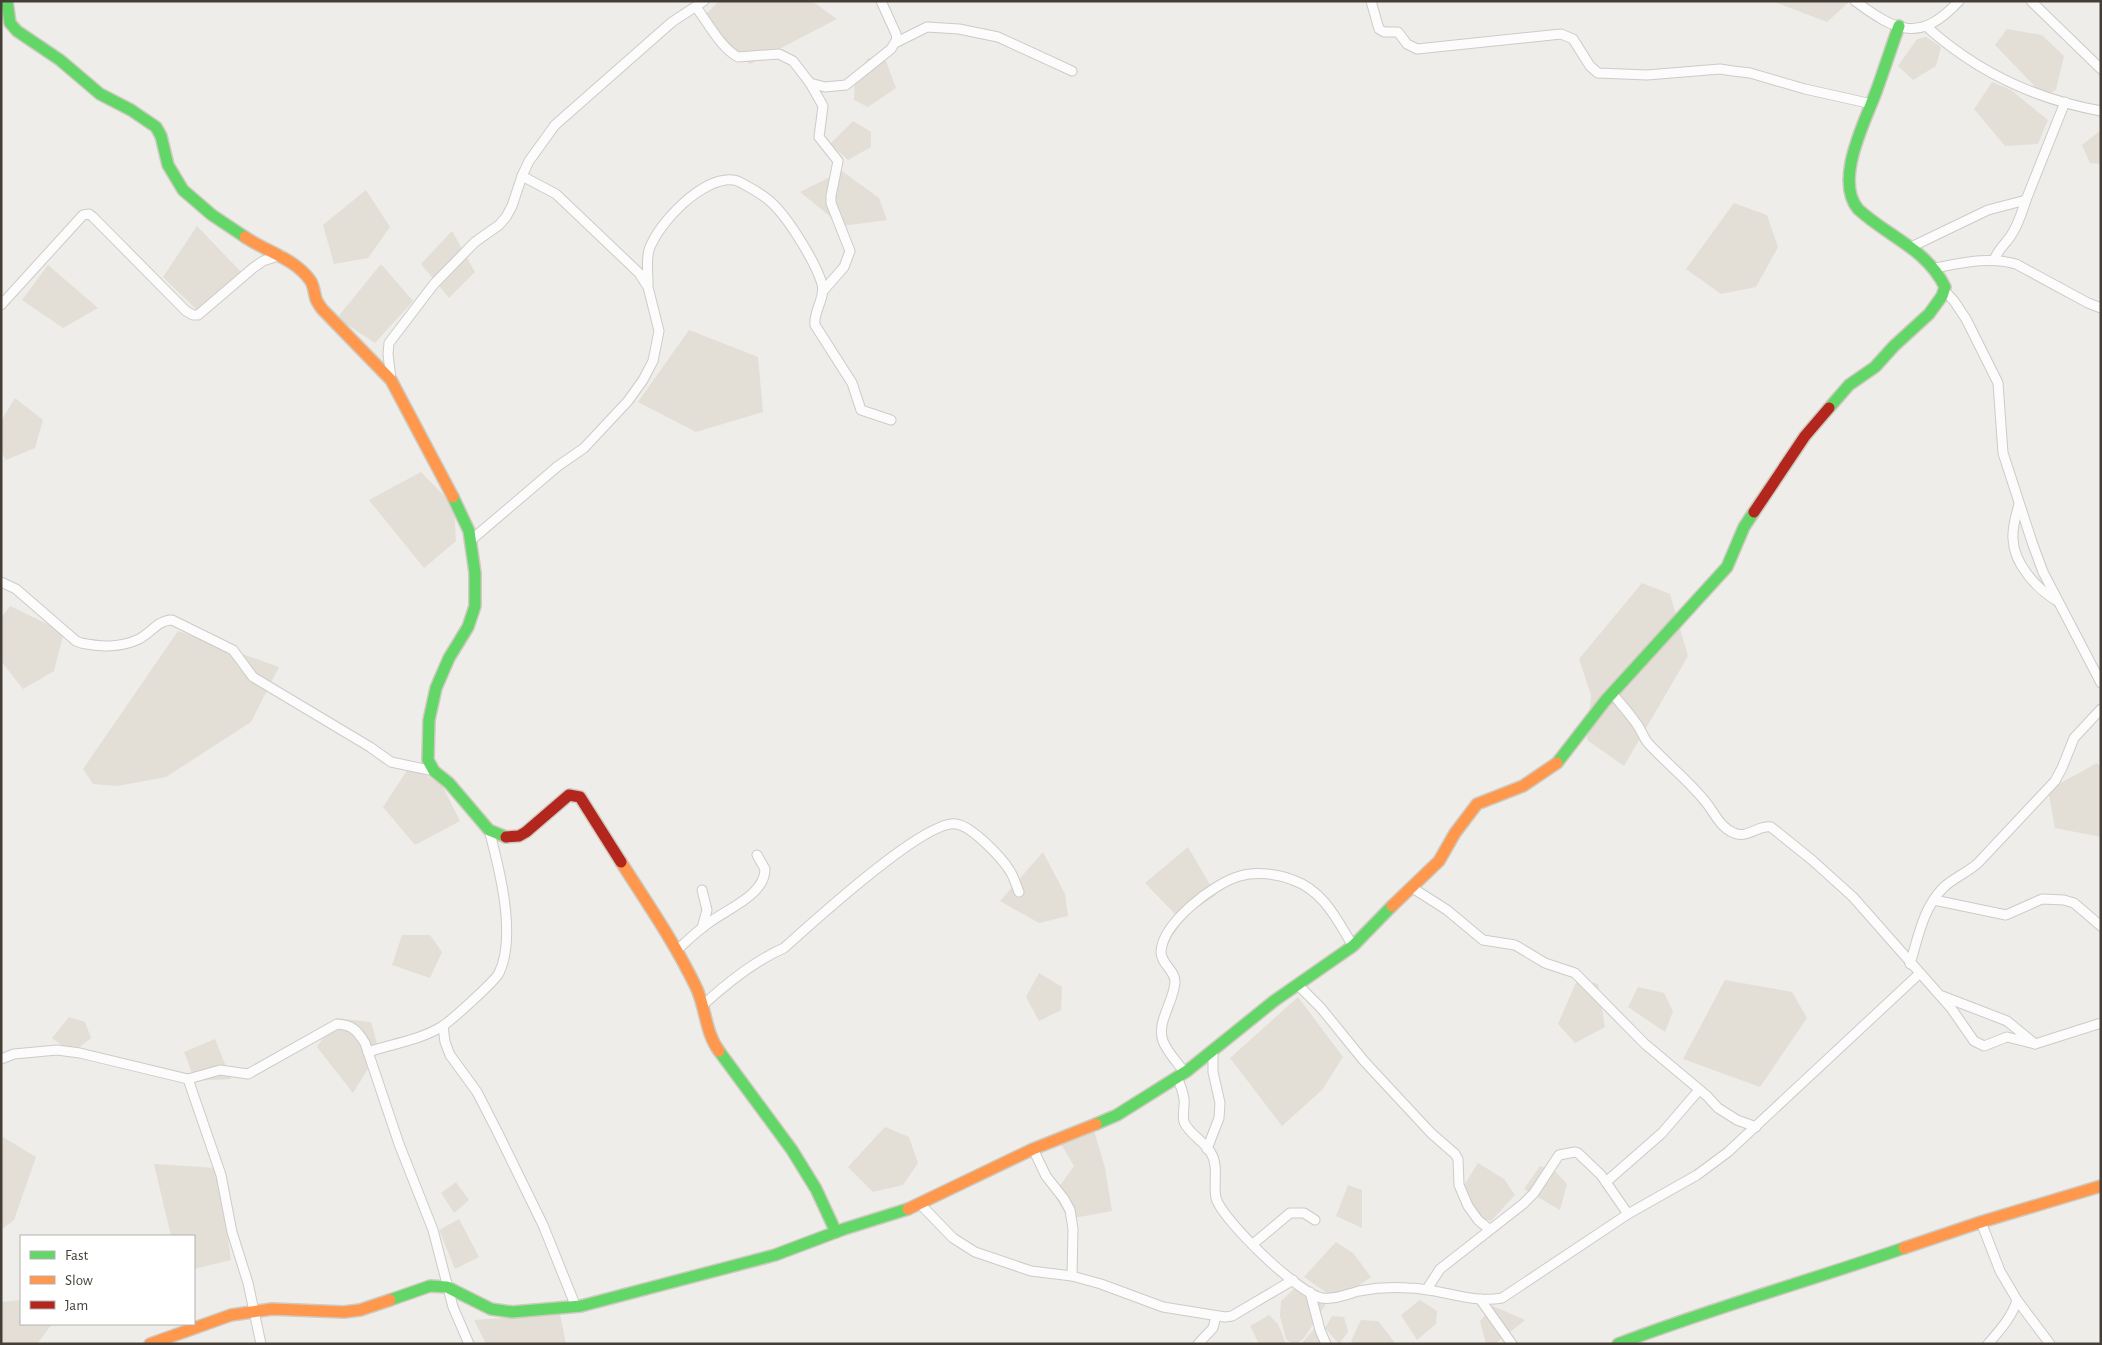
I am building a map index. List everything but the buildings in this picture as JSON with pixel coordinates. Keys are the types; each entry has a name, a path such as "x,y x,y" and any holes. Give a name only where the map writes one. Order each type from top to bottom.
{"street":[{"path":"7,1 10,23 17,30 60,60 100,94 131,110 156,127 161,136 168,165 183,190 212,214 260,248 281,255 312,282 316,299 322,310 391,380 440,470 469,531 475,573 475,606 468,627 449,658 436,688 429,720 428,760 434,771 449,783 489,830 504,890 506,938 504,958 499,974 443,1026 419,1036 368,1052"},
{"path":"391,380 388,354 389,343 434,284 475,242 499,225 506,217 517,195 522,176 538,147 555,125 672,22 704,1"},
{"path":"881,1 896,34 896,43"},
{"path":"1371,1 1379,29 1384,32 1398,32 1407,44 1417,49 1561,34 1573,39 1590,66 1598,73 1647,75 1726,70 1750,73 1797,87 1872,104"},
{"path":"1855,1 1869,11 1899,26 1916,30 1927,27 1945,15 1959,1"},
{"path":"2031,1 2101,69"},
{"path":"696,7 731,53 738,57 784,56 793,61 810,83 822,106 819,136 838,162 831,203 850,251 844,267 823,291"},
{"path":"150,1344 213,1320 254,1311 286,1309 344,1312 360,1310 430,1286 447,1287 491,1310 512,1312 576,1307 775,1256 836,1232 906,1210 1033,1149 1117,1115 1181,1075 1298,984 1353,946 1411,886 1426,875 1439,861 1455,833 1477,804 1524,786 1556,764 1612,693 1727,567 1744,527 1787,461 1815,424 1849,385 1875,367 1894,346 1929,314 1944,290 1945,287 1935,268 1911,247 1856,207 1850,196 1850,179 1855,146 1872,104 1887,55 1899,26"},
{"path":"810,83 825,87 846,85 885,55 896,43 927,27 959,29 998,37 1072,71"},
{"path":"1927,27 1946,44 1993,75 2012,85 2101,111"},
{"path":"1994,260 1998,251 2012,234 2022,215 2026,200 2065,102"},
{"path":"522,176 556,194 640,273 648,287"},
{"path":"470,541 558,466 584,448 628,402 643,380 653,361 659,331 648,287 649,251 652,242 686,200 697,191 712,184 733,180 763,196 783,214 814,265 820,279 823,291 815,325 852,383 861,410 870,415 890,420"},
{"path":"1911,247 1988,210 2026,200"},
{"path":"1,305 83,215 89,214 93,217 159,285 186,311 193,315 198,315 263,261 281,255"},
{"path":"1935,268 1994,260 2016,264 2088,303 2101,308"},
{"path":"1944,290 1966,319 1998,383 2003,453 2019,504 2043,572 2101,683"},
{"path":"2019,504 2013,526 2012,540 2018,558 2030,579 2057,601"},
{"path":"1,582 16,589 76,641 81,643 118,646 140,638 162,622 172,620 233,650 253,677 392,762 434,771"},
{"path":"1612,693 1636,722 1646,741 1687,780 1722,824 1738,834 1745,834 1767,826 1773,828 1812,860 1853,898 1951,1008 1974,1041 1981,1045 1987,1045 2007,1037 2024,1043 2035,1044 2101,1023"},
{"path":"1910,964 1924,920 1934,900 1949,883 1968,872 1978,863 2055,781 2074,738 2101,710"},
{"path":"489,830 508,838 519,836 536,824 564,798 569,795 578,796 677,950 703,1004 708,1030 716,1047 792,1150 816,1189 836,1232"},
{"path":"703,1004 724,986 773,952 784,948 861,881 896,854 947,824 957,824 968,828 997,855 1010,872 1019,892"},
{"path":"677,950 702,928 741,903 762,881 765,869 758,855"},
{"path":"1353,946 1323,900 1309,888 1293,880 1270,875 1253,874 1240,876 1214,889 1187,908 1173,924 1163,943 1161,954 1171,969 1175,981 1161,1032 1162,1037 1181,1075 1185,1125 1211,1153 1214,1161 1216,1197 1220,1208 1279,1270 1320,1298 1374,1289 1427,1289 1480,1299 1502,1298 1628,1214 1697,1175 1756,1127 1919,974"},
{"path":"1411,886 1447,910 1483,940 1515,945 1545,962 1575,973 1645,1044 1718,1108 1737,1120 1756,1127"},
{"path":"702,890 707,910 702,928"},
{"path":"1934,900 2006,915 2042,900 2064,900 2074,903 2084,910 2101,926"},
{"path":"1298,984 1321,1008 1364,1061 1431,1133 1455,1154 1458,1159 1459,1185 1468,1206 1478,1220 1489,1229"},
{"path":"1939,996 2007,1020 2035,1044"},
{"path":"1,1059 14,1054 57,1050 80,1053 188,1079 220,1070 248,1074 337,1024 348,1025 358,1030 365,1043 399,1144 433,1230 440,1250 453,1307 469,1344"},
{"path":"443,1026 445,1042 450,1055 476,1092 497,1131 542,1225 576,1307"},
{"path":"1207,1149 1219,1118 1220,1104 1214,1072 1213,1051"},
{"path":"188,1079 222,1175 232,1232 248,1283 261,1344"},
{"path":"1606,1182 1662,1133 1699,1090"},
{"path":"1033,1149 1043,1171 1070,1210 1073,1229 1072,1276"},
{"path":"1427,1289 1440,1269 1482,1238 1489,1229 1523,1204 1534,1193 1559,1155 1578,1153 1606,1182 1628,1214"},
{"path":"1618,1344 1678,1321 1823,1276 1981,1222 2101,1186"},
{"path":"920,1204 952,1238 975,1252 1031,1271 1072,1276 1100,1284 1164,1307 1216,1316 1232,1316 1293,1280"},
{"path":"1253,1244 1290,1213 1304,1213 1315,1220"},
{"path":"1981,1222 2000,1271 2017,1300 2050,1344"},
{"path":"1310,1292 1320,1330 1326,1344"},
{"path":"1480,1299 1512,1344"},
{"path":"1988,1344 2014,1310 2017,1300"},
{"path":"1198,1344 1213,1328 1216,1316"}],"shaded area":[{"path":"719,1 812,1 837,19 750,64 700,20"},
{"path":"1772,1 1850,1 1827,22"},
{"path":"2007,29 2042,35 2064,56 2056,90 2044,96 1995,45"},
{"path":"1926,37 1941,47 1936,66 1913,80 1898,66 1917,39"},
{"path":"868,58 886,61 896,88 868,107 854,100 855,79"},
{"path":"1992,82 2011,90 2048,120 2038,144 2005,146 1974,109"},
{"path":"853,121 871,132 871,147 848,160 830,144"},
{"path":"2101,130 2101,164 2090,163 2082,145"},
{"path":"842,171 879,198 887,220 842,226 800,192"},
{"path":"366,190 390,227 368,258 334,264 323,225"},
{"path":"1734,203 1767,215 1778,247 1756,287 1721,294 1686,269"},
{"path":"197,226 242,273 198,311 163,277"},
{"path":"452,231 475,272 449,298 421,264"},
{"path":"381,264 413,301 375,343 337,318"},
{"path":"48,265 98,308 63,328 22,300"},
{"path":"689,330 758,357 763,412 696,432 638,402"},
{"path":"15,398 43,420 35,448 6,460 1,451 1,421"},
{"path":"421,472 454,506 456,541 424,568 369,500"},
{"path":"1642,583 1670,594 1688,656 1624,766 1587,740 1591,695 1579,659"},
{"path":"10,606 64,632 54,671 23,689 1,661 1,618"},
{"path":"178,631 279,667 251,722 166,777 118,786 93,784 83,769"},
{"path":"2097,763 2101,768 2101,837 2055,828 2048,790"},
{"path":"410,766 442,785 460,821 415,845 383,807"},
{"path":"1188,847 1216,895 1180,919 1145,883"},
{"path":"1043,852 1065,894 1068,916 1039,923 1000,901"},
{"path":"402,935 430,935 442,952 430,978 392,965"},
{"path":"1039,973 1062,987 1061,1010 1039,1021 1026,997"},
{"path":"1578,978 1598,984 1605,1027 1575,1043 1558,1024"},
{"path":"1725,980 1792,992 1807,1018 1760,1087 1683,1059"},
{"path":"1638,987 1664,993 1673,1011 1665,1032 1628,1007"},
{"path":"1298,997 1343,1057 1322,1090 1282,1126 1230,1058"},
{"path":"69,1017 85,1022 91,1038 72,1053 52,1038"},
{"path":"336,1018 371,1022 379,1051 353,1093 317,1047"},
{"path":"215,1039 231,1079 195,1081 184,1052"},
{"path":"885,1127 909,1137 918,1163 903,1185 873,1192 848,1167"},
{"path":"1094,1130 1105,1168 1112,1211 1068,1219 1054,1194 1074,1166 1061,1144"},
{"path":"1,1136 36,1157 14,1220 1,1230"},
{"path":"1478,1163 1504,1179 1515,1195 1491,1221 1470,1215 1461,1190"},
{"path":"154,1164 218,1168 231,1260 195,1269 195,1235 171,1235"},
{"path":"1540,1166 1556,1172 1567,1184 1560,1210 1524,1189"},
{"path":"456,1182 469,1200 454,1213 441,1193"},
{"path":"1348,1185 1362,1190 1362,1228 1336,1216"},
{"path":"459,1219 479,1257 455,1269 439,1230"},
{"path":"1336,1242 1353,1253 1371,1277 1354,1289 1328,1294 1304,1277"},
{"path":"1294,1289 1312,1293 1326,1304 1304,1338 1296,1344 1292,1344 1286,1339 1280,1316 1281,1301"},
{"path":"20,1300 20,1325 51,1325 37,1344 1,1344 1,1302"},
{"path":"1420,1300 1437,1311 1436,1324 1417,1340 1401,1315"},
{"path":"1493,1306 1525,1320 1495,1344 1486,1344 1480,1321"},
{"path":"560,1314 566,1344 486,1344 474,1320"},
{"path":"1269,1315 1278,1324 1286,1344 1259,1344 1250,1326"},
{"path":"1332,1316 1344,1317 1348,1332 1339,1344 1325,1328"},
{"path":"1361,1320 1378,1321 1396,1344 1353,1344 1351,1341"},
{"path":"1320,1322 1328,1344 1301,1344"}],"traffic: fast":[{"path":"7,1 10,23 17,31 60,60 100,94 131,110 156,127 161,136 168,165 183,190 212,215 245,237"},
{"path":"1829,408 1849,385 1875,367 1894,346 1929,314 1942,296 1945,287 1928,262 1858,209 1851,197 1849,183 1850,167 1854,151 1899,26"},
{"path":"453,497 469,531 475,573 475,606 468,627 449,658 436,688 429,720 428,760 434,771 449,783 489,830 506,837"},
{"path":"1557,763 1605,701 1727,567 1744,527 1754,512"},
{"path":"1096,1124 1117,1115 1187,1071 1274,1001 1353,946 1392,906"},
{"path":"719,1051 792,1150 816,1189 836,1232"},
{"path":"390,1300 430,1286 447,1287 491,1309 512,1312 581,1306 775,1255 844,1229 908,1209"},
{"path":"1618,1344 1689,1318 1904,1248"}],"traffic: slow":[{"path":"245,237 304,272 311,282 316,299 322,309 391,380 453,497"},
{"path":"1392,906 1439,861 1455,833 1477,804 1523,786 1557,763"},
{"path":"621,862 688,971 699,995 714,1044 719,1051"},
{"path":"908,1209 1033,1149 1096,1124"},
{"path":"1904,1248 1981,1222 2101,1186"},
{"path":"150,1344 231,1315 272,1309 344,1312 360,1310 390,1300"}],"traffic: jam":[{"path":"1754,512 1805,436 1829,408"},
{"path":"506,837 519,836 526,832 569,795 580,797 621,862"}]}
